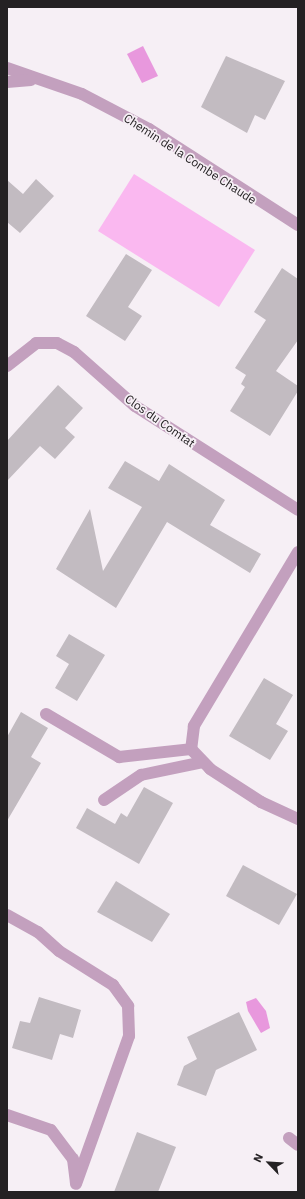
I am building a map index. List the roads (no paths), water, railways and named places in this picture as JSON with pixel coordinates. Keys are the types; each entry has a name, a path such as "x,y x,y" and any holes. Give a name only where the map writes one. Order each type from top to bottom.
{"street":[{"name":"Chemin de la Combe Chaude","path":"7,68 36,80 82,94 149,129 298,225"},
{"name":"Chemin de la Combe Chaude","path":"7,82 36,80"},
{"name":"Clos du Comtat","path":"7,366 36,343 57,343 74,352 135,406 298,510"},
{"path":"191,749 194,726 298,552"},
{"path":"46,714 119,757 191,749"},
{"path":"191,749 203,762 261,802 298,819"},
{"path":"104,800 141,774 203,762"},
{"path":"7,914 38,932 59,952 113,985 128,1006 129,1036 76,1188"},
{"path":"7,1115 51,1130 73,1159 76,1188"}]}
